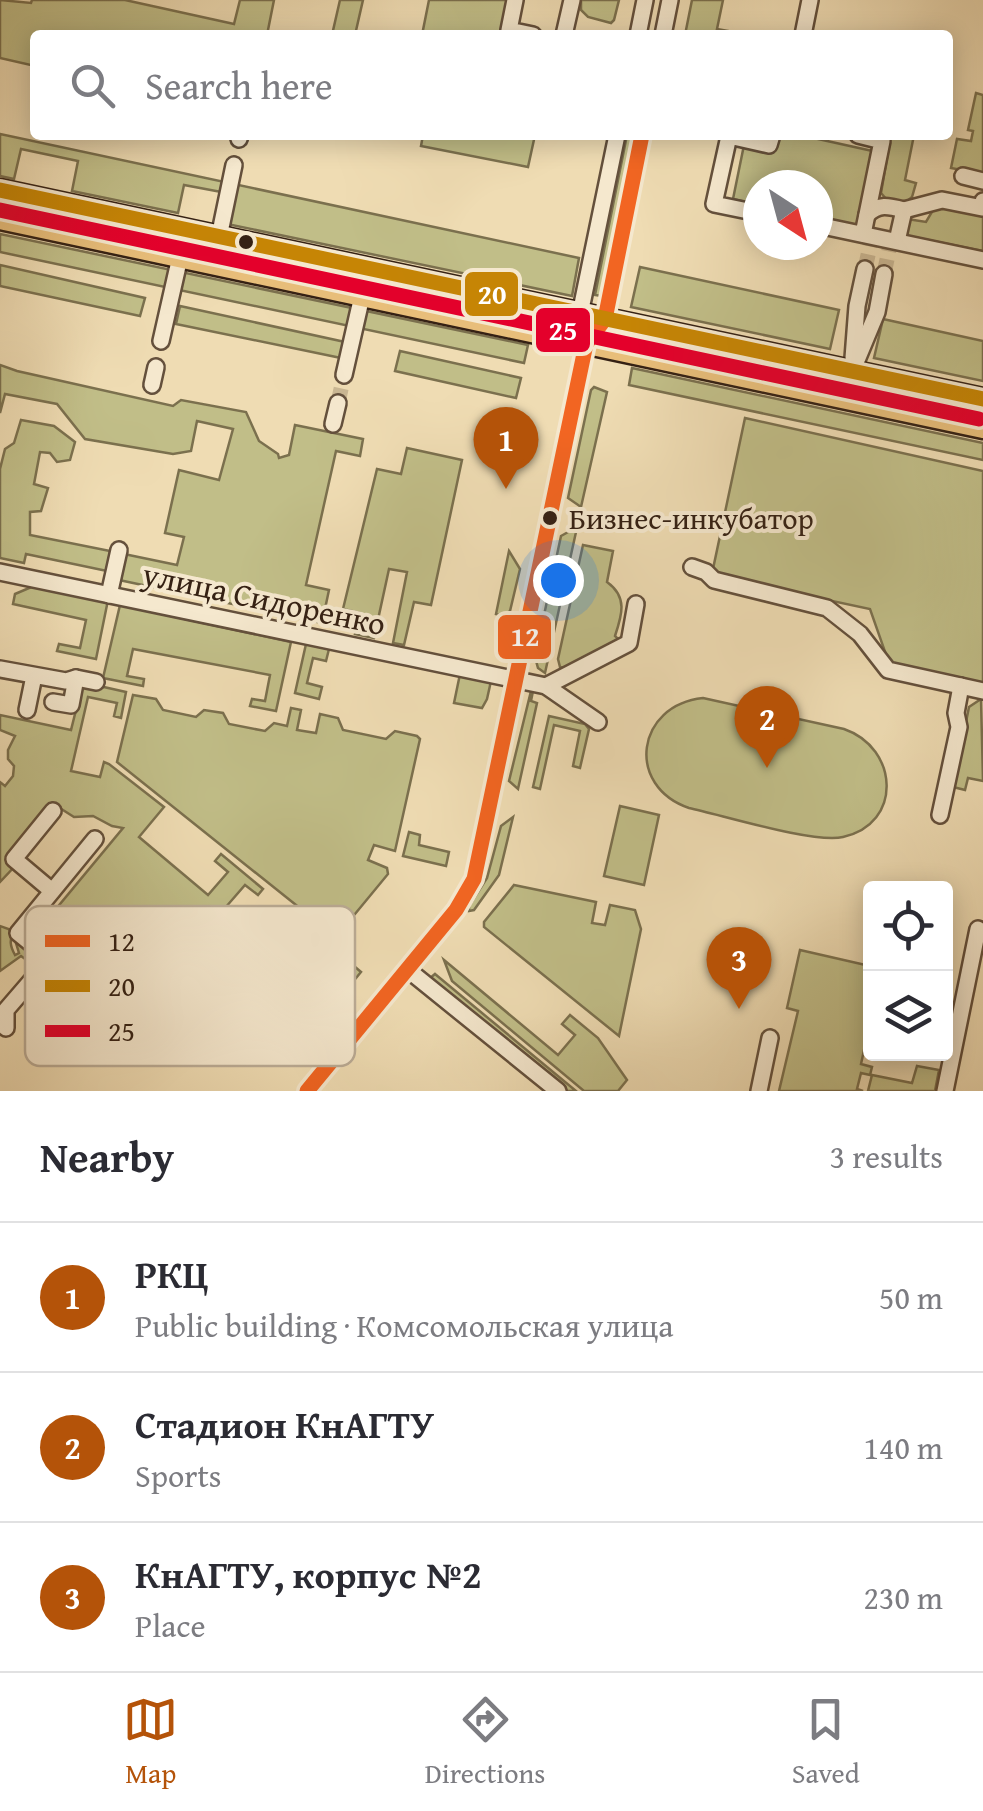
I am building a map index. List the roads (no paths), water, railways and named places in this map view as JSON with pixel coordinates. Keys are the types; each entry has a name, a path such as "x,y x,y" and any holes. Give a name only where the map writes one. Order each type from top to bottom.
{"main road":[{"path":"0,190 983,400"},
{"path":"0,219 983,428"},
{"path":"180,257 186,230"},
{"path":"212,264 219,237"},
{"path":"362,296 368,268"},
{"path":"846,399 852,372"}],"street":[{"path":"509,30 515,0"},
{"path":"565,30 572,0"},
{"path":"639,30 645,0"},
{"path":"664,30 670,0"},
{"path":"804,30 810,0"},
{"path":"355,1032 456,910 474,879 586,344 580,314 616,140"},
{"path":"586,344 605,319 641,140"},
{"path":"728,140 714,204 743,210"},
{"path":"747,140 769,145 770,140"},
{"path":"869,237 867,215 882,140"},
{"path":"219,237 234,165"},
{"path":"964,176 983,180"},
{"path":"867,215 884,206 904,210 942,200 982,208 983,202"},
{"path":"892,242 904,210"},
{"path":"833,229 983,260"},
{"path":"161,340 180,257"},
{"path":"852,372 857,306 865,269"},
{"path":"852,372 876,312 884,274"},
{"path":"344,375 362,296"},
{"path":"152,385 156,367"},
{"path":"333,424 338,403"},
{"path":"109,595 118,550"},
{"path":"692,567 714,580 826,608 860,634 888,670 983,690"},
{"name":"улица Сидоренко","path":"0,572 546,686"},
{"path":"598,722 546,686 629,643 636,604"},
{"path":"0,669 66,681 76,678 96,682"},
{"path":"27,710 34,676"},
{"path":"53,702 71,705 76,678"},
{"path":"940,816 959,727 956,713 962,686"},
{"path":"52,891 14,859 53,811"},
{"path":"40,906 95,839"},
{"path":"456,910 470,921"},
{"path":"953,1037 978,929"},
{"path":"407,969 558,1091"},
{"path":"6,1028 6,1010 25,988"},
{"path":"759,1091 770,1038"},
{"path":"945,1091 948,1061"},
{"path":"306,1091 327,1066"}],"tunnel":[{"path":"865,269 871,241"},
{"path":"884,274 890,245"},
{"path":"338,403 344,375"}],"place":[{"name":"РКЦ","path":"506,489"},
{"name":"Бизнес-инкубатор","path":"550,518"},
{"name":"Стадион КнАГТУ","path":"767,768"},
{"name":"КнАГТУ, корпус №2","path":"739,1009"}]}
